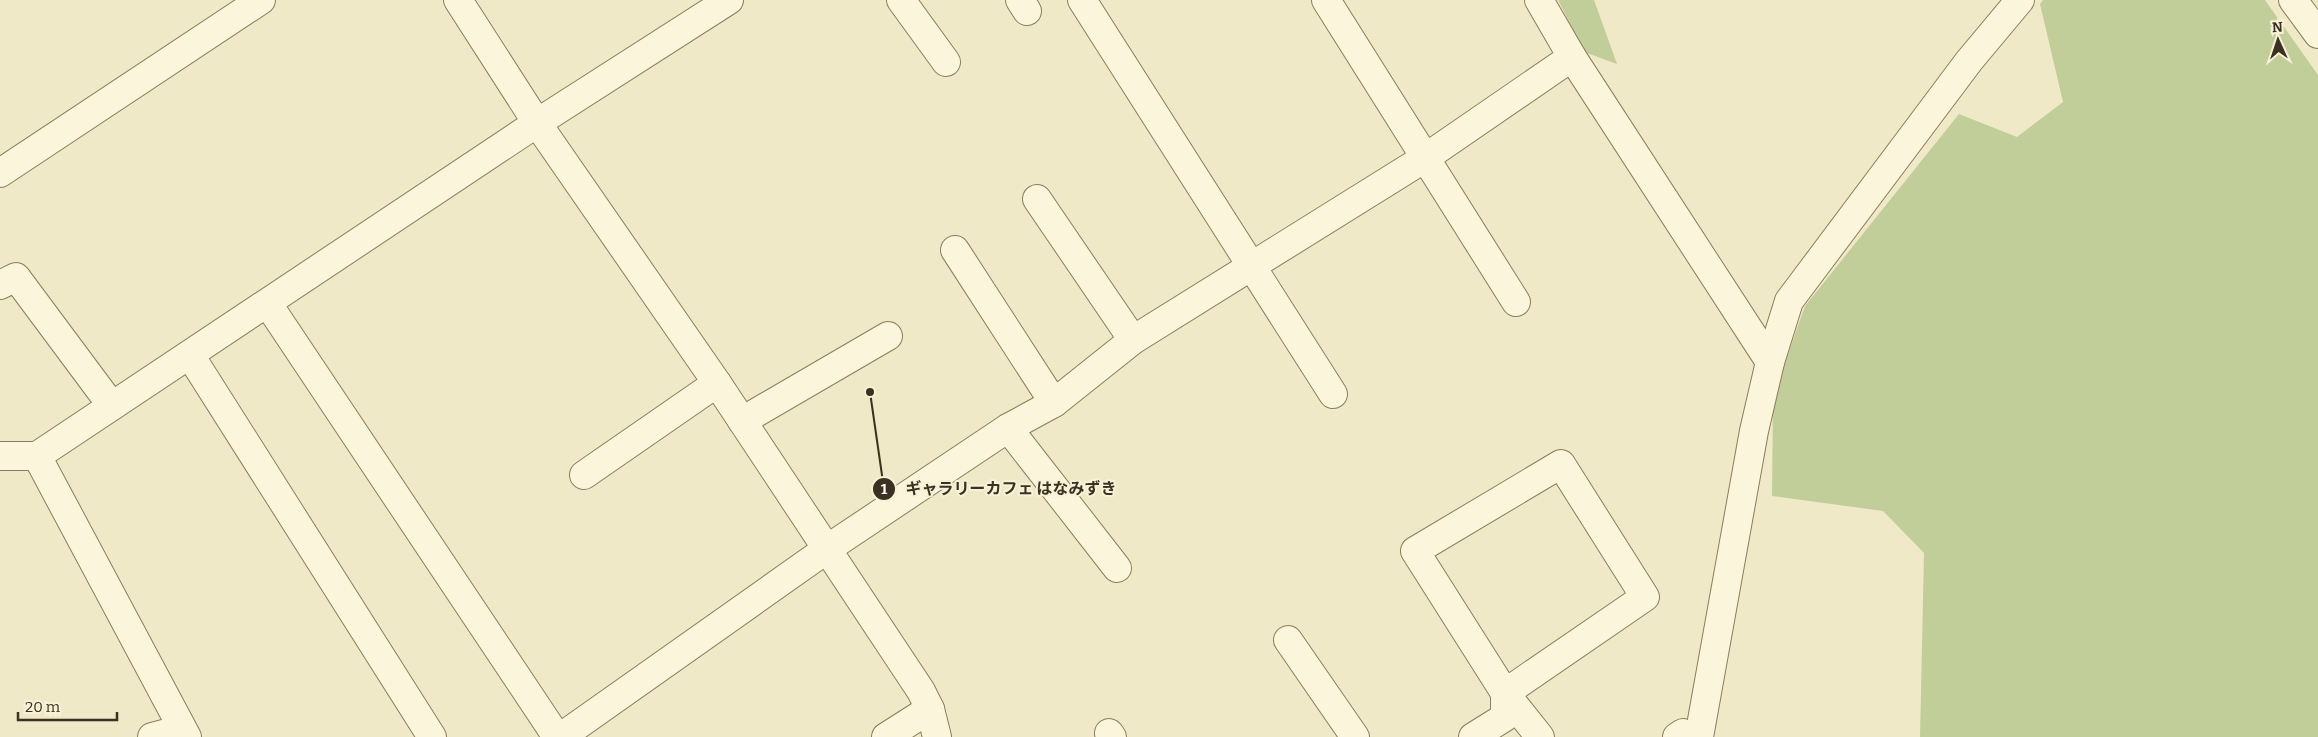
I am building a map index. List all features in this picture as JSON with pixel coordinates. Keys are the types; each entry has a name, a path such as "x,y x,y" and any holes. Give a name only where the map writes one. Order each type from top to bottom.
{"street":[{"path":"0,173 261,0"},
{"path":"458,0 537,123 717,383 921,691 930,709 937,737"},
{"path":"0,456 37,456 268,304 537,123 729,0"},
{"path":"901,0 946,62"},
{"path":"1082,0 1333,394"},
{"path":"1326,0 1516,302"},
{"path":"1538,0 1572,57 1770,362"},
{"path":"1699,737 1754,431 1770,362 1789,301 1969,61 2020,0"},
{"path":"2293,0 2318,34"},
{"path":"561,737 827,548 1008,428 1054,403 1133,340 1425,158 1572,57"},
{"path":"1036,199 1133,340"},
{"path":"954,250 1054,403"},
{"path":"0,285 16,277 112,406"},
{"path":"268,304 557,737"},
{"path":"742,421 888,336"},
{"path":"190,355 432,737"},
{"path":"584,475 717,383"},
{"path":"1008,428 1117,568"},
{"path":"37,456 185,733 152,737"},
{"path":"1504,693 1645,597 1561,464 1415,551 1504,693 1540,737"},
{"path":"1288,640 1355,737"},
{"path":"1473,737 1505,717 1504,693"},
{"path":"886,737 930,709"},
{"path":"1677,737 1683,733 1692,737"}],"green space":[{"path":"1558,0 1594,0 1617,64 1584,52"},
{"path":"2043,0 2265,0 2318,75 2318,737 1920,737 1924,553 1883,511 1772,496 1773,396 1805,306 1959,114 2017,137 2063,102 2040,4"}],"place":[{"name":"ギャラリーカフェ はなみずき","path":"870,392"}]}
